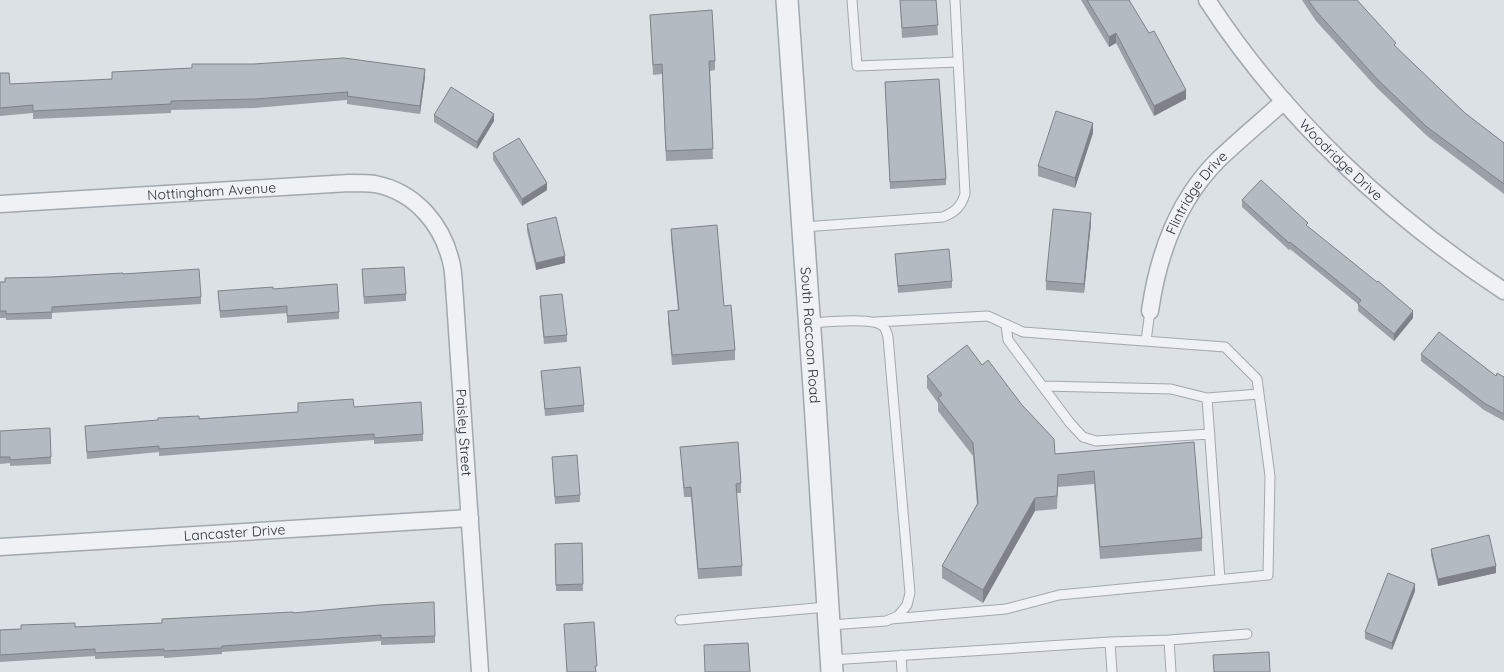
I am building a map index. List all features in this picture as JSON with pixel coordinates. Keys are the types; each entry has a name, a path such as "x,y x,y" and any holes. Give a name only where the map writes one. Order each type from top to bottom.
{"street":[{"name":"South Raccoon Road","path":"787,0 810,323 831,666"},
{"name":"Woodridge Drive","path":"1207,0 1260,73 1308,129 1354,175 1429,238 1504,291"},
{"name":"Flintridge Drive","path":"1150,311 1162,253 1173,225 1188,198 1218,161 1284,101"},
{"name":"Nottingham Avenue","path":"0,204 349,183 378,185 398,192 418,205"},
{"name":"Paisley Street","path":"418,205 436,225 444,239 452,266 480,672"},
{"name":"Lancaster Drive","path":"0,547 470,518"}],"lane":[{"path":"852,0 857,66 958,62"},
{"path":"803,227 943,217 959,208 965,194 955,0"},
{"path":"1146,341 1150,311"},
{"path":"810,323 875,322 988,316 1023,332 1225,347 1257,379 1270,476 1268,574 1059,595 1006,610 891,619"},
{"path":"680,620 828,616 886,621 898,616 907,605 910,592 888,337 884,327 875,322"},
{"path":"1006,325 1008,340 1070,423 1083,437 1096,441 1210,434"},
{"path":"1043,386 1171,389 1208,398 1259,394"},
{"path":"1208,398 1220,579"},
{"path":"831,666 901,655 1247,634"},
{"path":"1169,640 1171,672"},
{"path":"1110,642 1112,672"},
{"path":"901,655 902,672"}],"building":[{"path":"900,0 936,0 938,25 902,28"},
{"path":"1087,0 1129,0 1149,33 1154,31 1186,90 1154,106 1116,33 1109,37"},
{"path":"1308,0 1357,0 1396,43 1394,45 1465,113 1504,143 1504,184 1427,127 1377,79"},
{"path":"712,10 715,61 709,61 713,149 666,151 662,64 653,65 650,15"},
{"path":"344,58 425,69 420,106 347,96 348,92 255,99 171,101 171,104 33,111 33,105 0,108 0,73 9,73 10,84 112,79 112,72 192,68 192,64 254,64"},
{"path":"939,79 946,179 890,182 885,82"},
{"path":"451,87 494,114 477,142 434,115"},
{"path":"1056,111 1093,123 1075,178 1038,166"},
{"path":"519,138 547,183 522,199 493,153"},
{"path":"1261,180 1308,223 1306,225 1413,311 1394,334 1358,304 1361,300 1289,243 1242,200"},
{"path":"1053,209 1091,213 1084,284 1046,281"},
{"path":"556,217 565,256 536,263 527,224"},
{"path":"717,225 724,306 731,305 735,350 672,355 668,311 679,310 671,229"},
{"path":"949,249 952,281 898,286 895,254"},
{"path":"404,267 406,294 364,297 362,269"},
{"path":"199,269 201,297 52,307 52,312 6,314 6,311 0,311 0,282 5,282 5,278"},
{"path":"337,284 339,312 287,316 287,306 220,311 218,291"},
{"path":"562,294 567,335 544,337 540,296"},
{"path":"1439,332 1496,376 1497,373 1504,377 1504,414 1484,403 1421,354"},
{"path":"967,345 982,365 988,360 1022,405 1054,439 1055,454 1194,442 1202,538 1100,547 1094,471 1058,475 1057,496 1035,498 983,590 942,566 978,503 973,443 938,398 942,395 927,376"},
{"path":"580,367 584,405 545,409 541,371"},
{"path":"353,399 354,407 421,402 423,434 374,438 374,434 159,449 159,446 87,452 85,426 158,420 158,418 199,416 199,419 298,412 298,403"},
{"path":"50,428 51,457 10,460 10,457 0,457 0,431"},
{"path":"738,442 741,483 736,484 742,566 698,569 691,487 684,488 680,447"},
{"path":"577,455 580,495 555,497 552,457"},
{"path":"1489,535 1496,566 1438,579 1431,549"},
{"path":"582,543 583,584 556,585 555,544"},
{"path":"1388,573 1415,584 1392,643 1365,632"},
{"path":"434,602 435,636 381,638 381,635 222,646 222,648 95,653 95,649 0,655 0,630 21,629 21,625 75,623 75,627 162,623 162,619 293,613"},
{"path":"594,622 596,672 567,672 564,624"},
{"path":"748,643 750,672 705,672 704,645"},
{"path":"1269,652 1270,672 1214,672 1213,655"}]}
